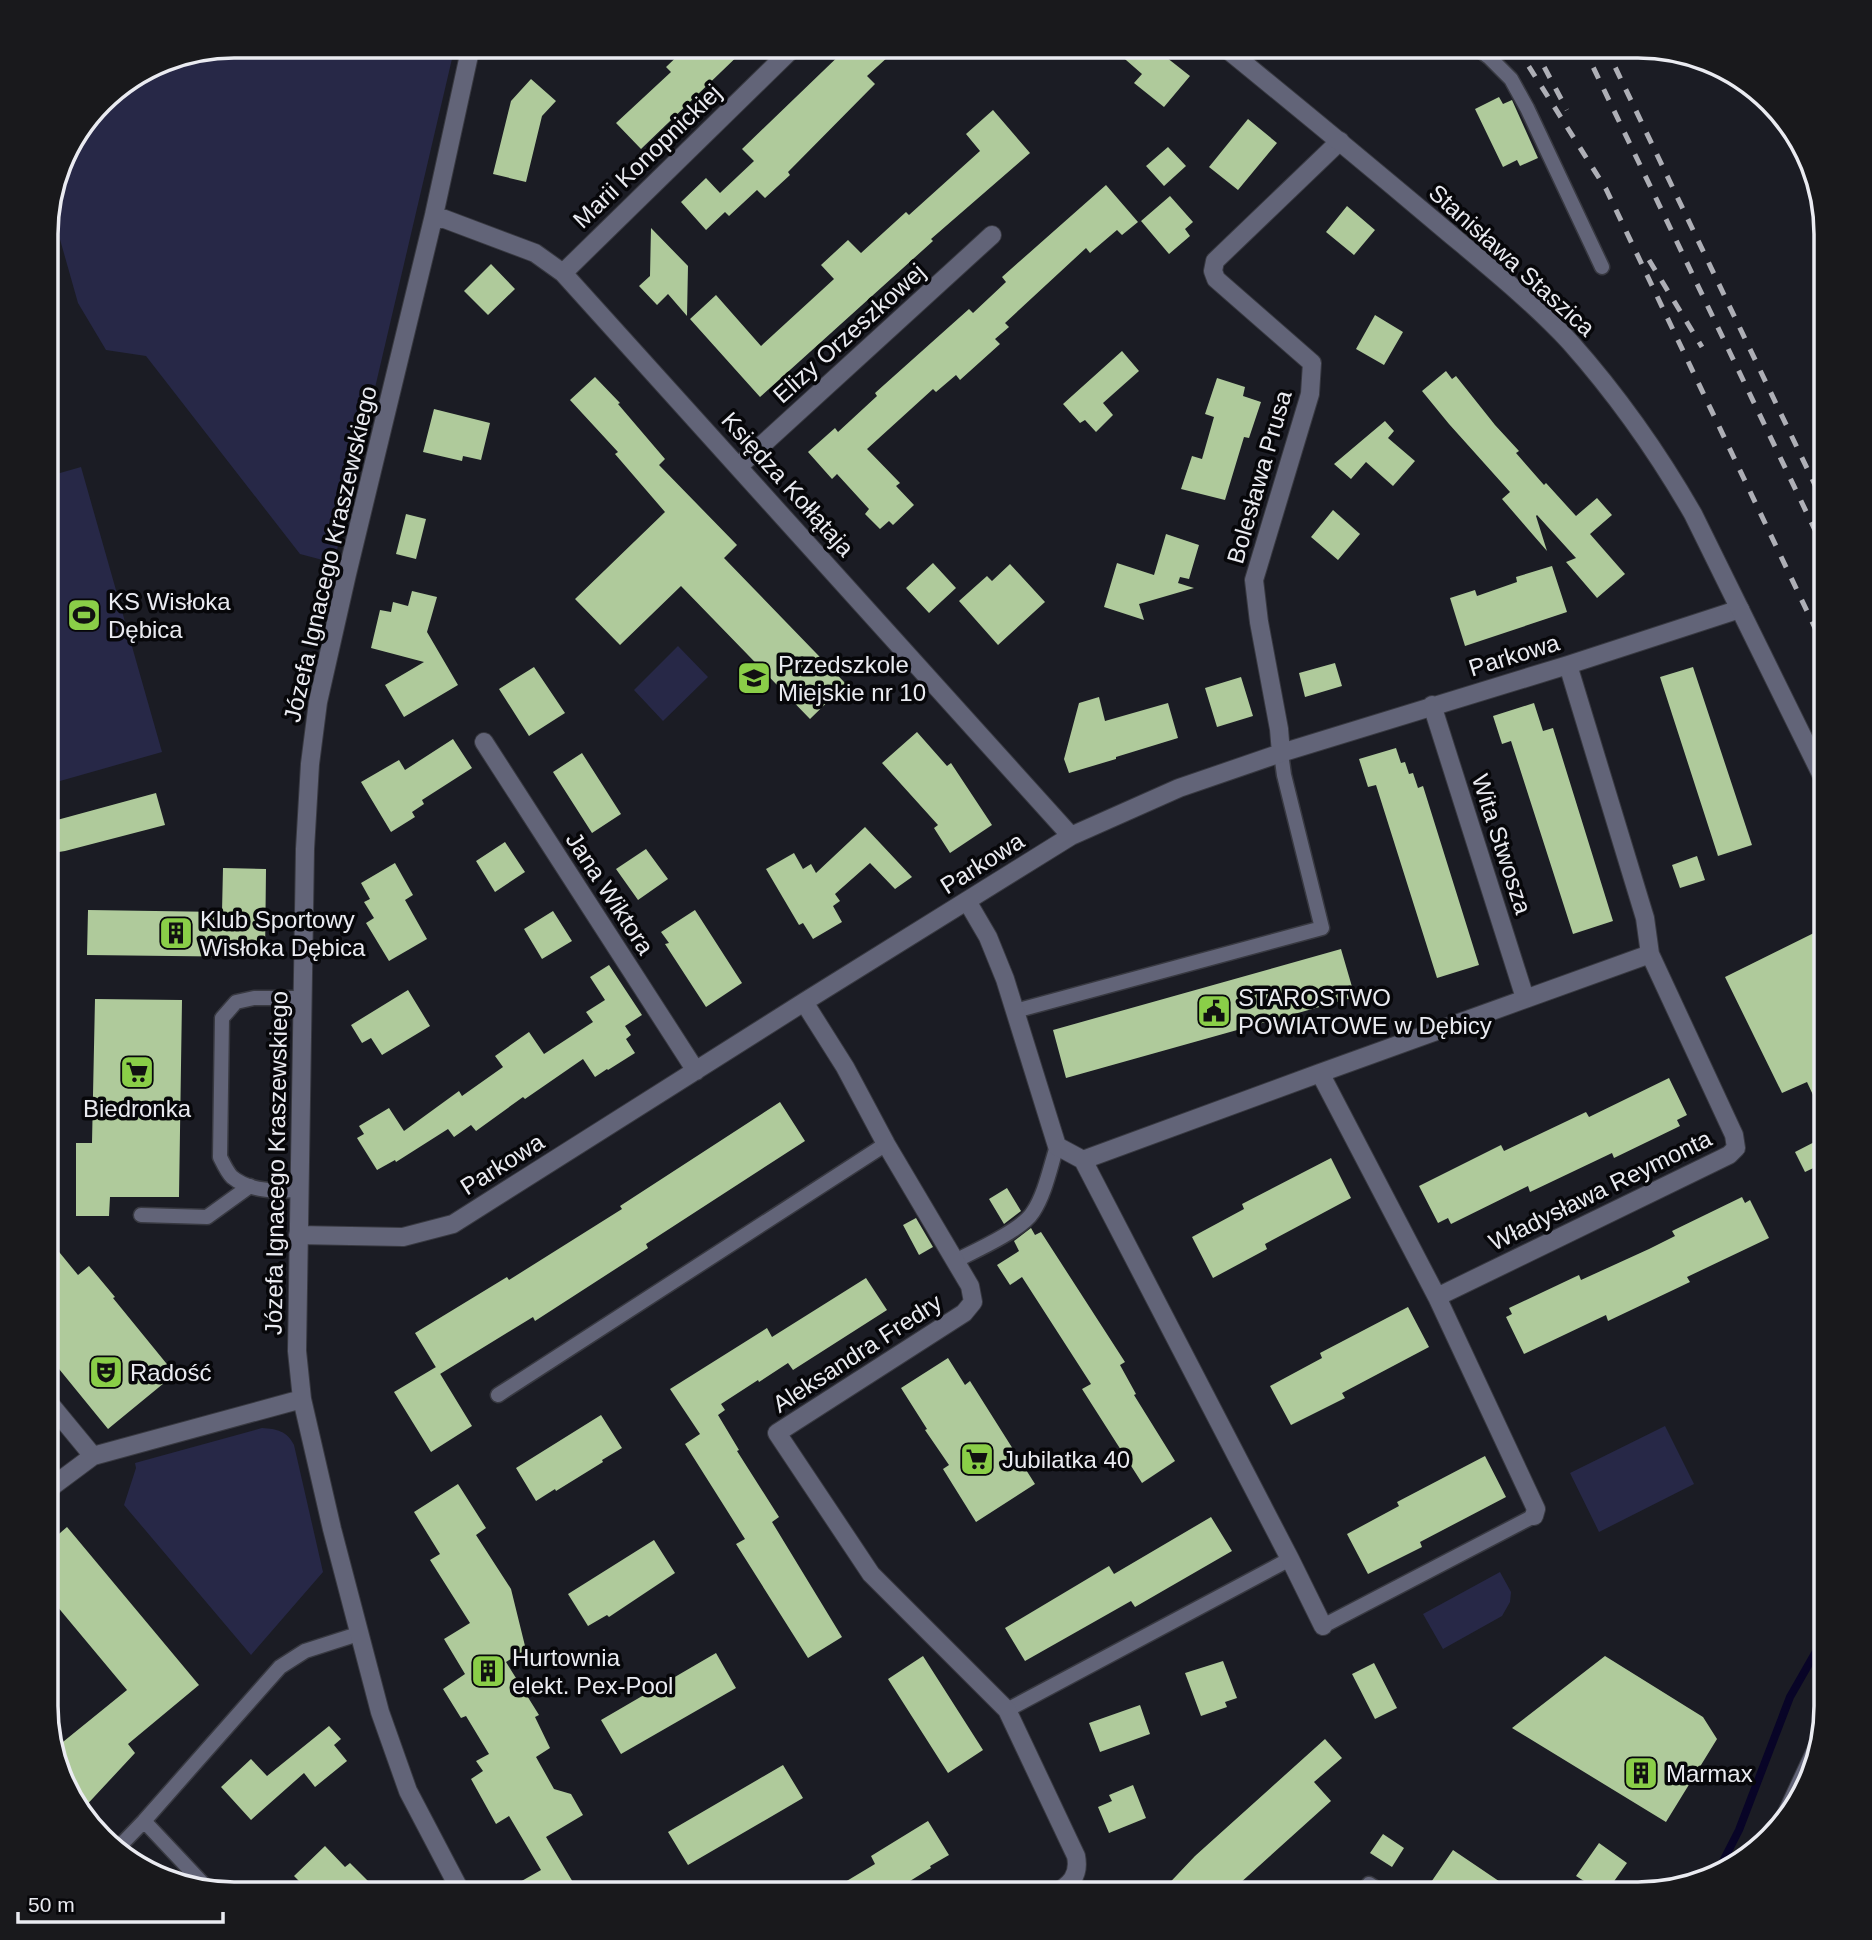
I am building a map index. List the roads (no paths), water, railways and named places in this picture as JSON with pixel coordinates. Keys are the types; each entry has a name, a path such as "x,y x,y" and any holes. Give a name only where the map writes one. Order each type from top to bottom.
{"street":[{"name":"Józefa Ignacego Kraszewskiego","path":"455,1882 408,1791 391,1746 331,1529 302,1399 297,1351 305,849 310,764 318,702 468,58"},
{"name":"Marii Konopnickiej","path":"563,273 783,58"},
{"name":"Stanisława Staszica","path":"1238,58 1474,254 1568,340 1598,375 1631,417 1693,514 1814,760"},
{"name":"Bolesława Prusa","path":"1281,753 1254,580 1310,394 1312,363 1216,279 1213,271 1215,261 1340,141"},
{"name":"Księdza Kołłątaja","path":"433,215 535,253 563,273 1071,836"},
{"name":"Elizy Orzeszkowej","path":"739,466 992,235"},
{"name":"Parkowa","path":"298,1235 403,1237 453,1224 1071,836 1178,788 1740,609"},
{"name":"Władysława Reymonta","path":"1437,1297 1728,1155 1736,1148 1734,1135 1650,954 1645,918 1567,665"},
{"name":"Wita Stwosza","path":"1432,705 1525,998"},
{"name":"Jana Wiktora","path":"484,742 696,1071"},
{"path":"967,901 988,937 1005,979 1057,1146 1083,1160 1323,1626"},
{"path":"1083,1160 1650,954"},
{"name":"Aleksandra Fredry","path":"804,1002 845,1067 970,1286 973,1301 964,1313 777,1433 871,1574 1007,1710 1076,1856 1077,1872 1069,1882"},
{"path":"1320,1073 1437,1297 1536,1509 1534,1516"},
{"path":"58,1482 93,1456 302,1399"},
{"path":"58,1414 93,1456"}],"lane":[{"path":"1490,58 1511,79 1602,268"},
{"path":"1015,1012 1322,928 1281,753"},
{"path":"299,1190 250,1186 230,1176 220,1157 222,1018 236,1002 254,998 303,998"},
{"path":"498,1395 887,1143"},
{"path":"955,1261 1004,1236 1032,1214 1057,1146"},
{"path":"141,1215 207,1217 250,1186"},
{"path":"1323,1626 1534,1516"},
{"path":"1007,1710 1290,1559"},
{"path":"123,1843 280,1667 305,1651 358,1634"},
{"path":"144,1821 199,1879"}],"waterway":[{"path":"1724,1860 1739,1830 1790,1697 1814,1655"}],"railway":[{"path":"1524,58 1606,189 1814,626"},
{"path":"1539,58 1567,110"},
{"path":"1589,58 1814,528"},
{"path":"1611,58 1814,483"},
{"path":"1649,260 1702,347"}],"place":[{"name":"KS Wisłoka Dębica","path":"84,615"},
{"name":"Przedszkole Miejskie nr 10","path":"754,678"},
{"name":"Klub Sportowy Wisłoka Dębica","path":"176,933"},
{"name":"STAROSTWO POWIATOWE w Dębicy","path":"1214,1011"},
{"name":"Biedronka","path":"137,1072"},
{"name":"Radość","path":"106,1372"},
{"name":"Jubilatka 40","path":"977,1459"},
{"name":"Hurtownia elekt. Pex-Pool","path":"488,1671"},
{"name":"Marmax","path":"1641,1773"}]}
